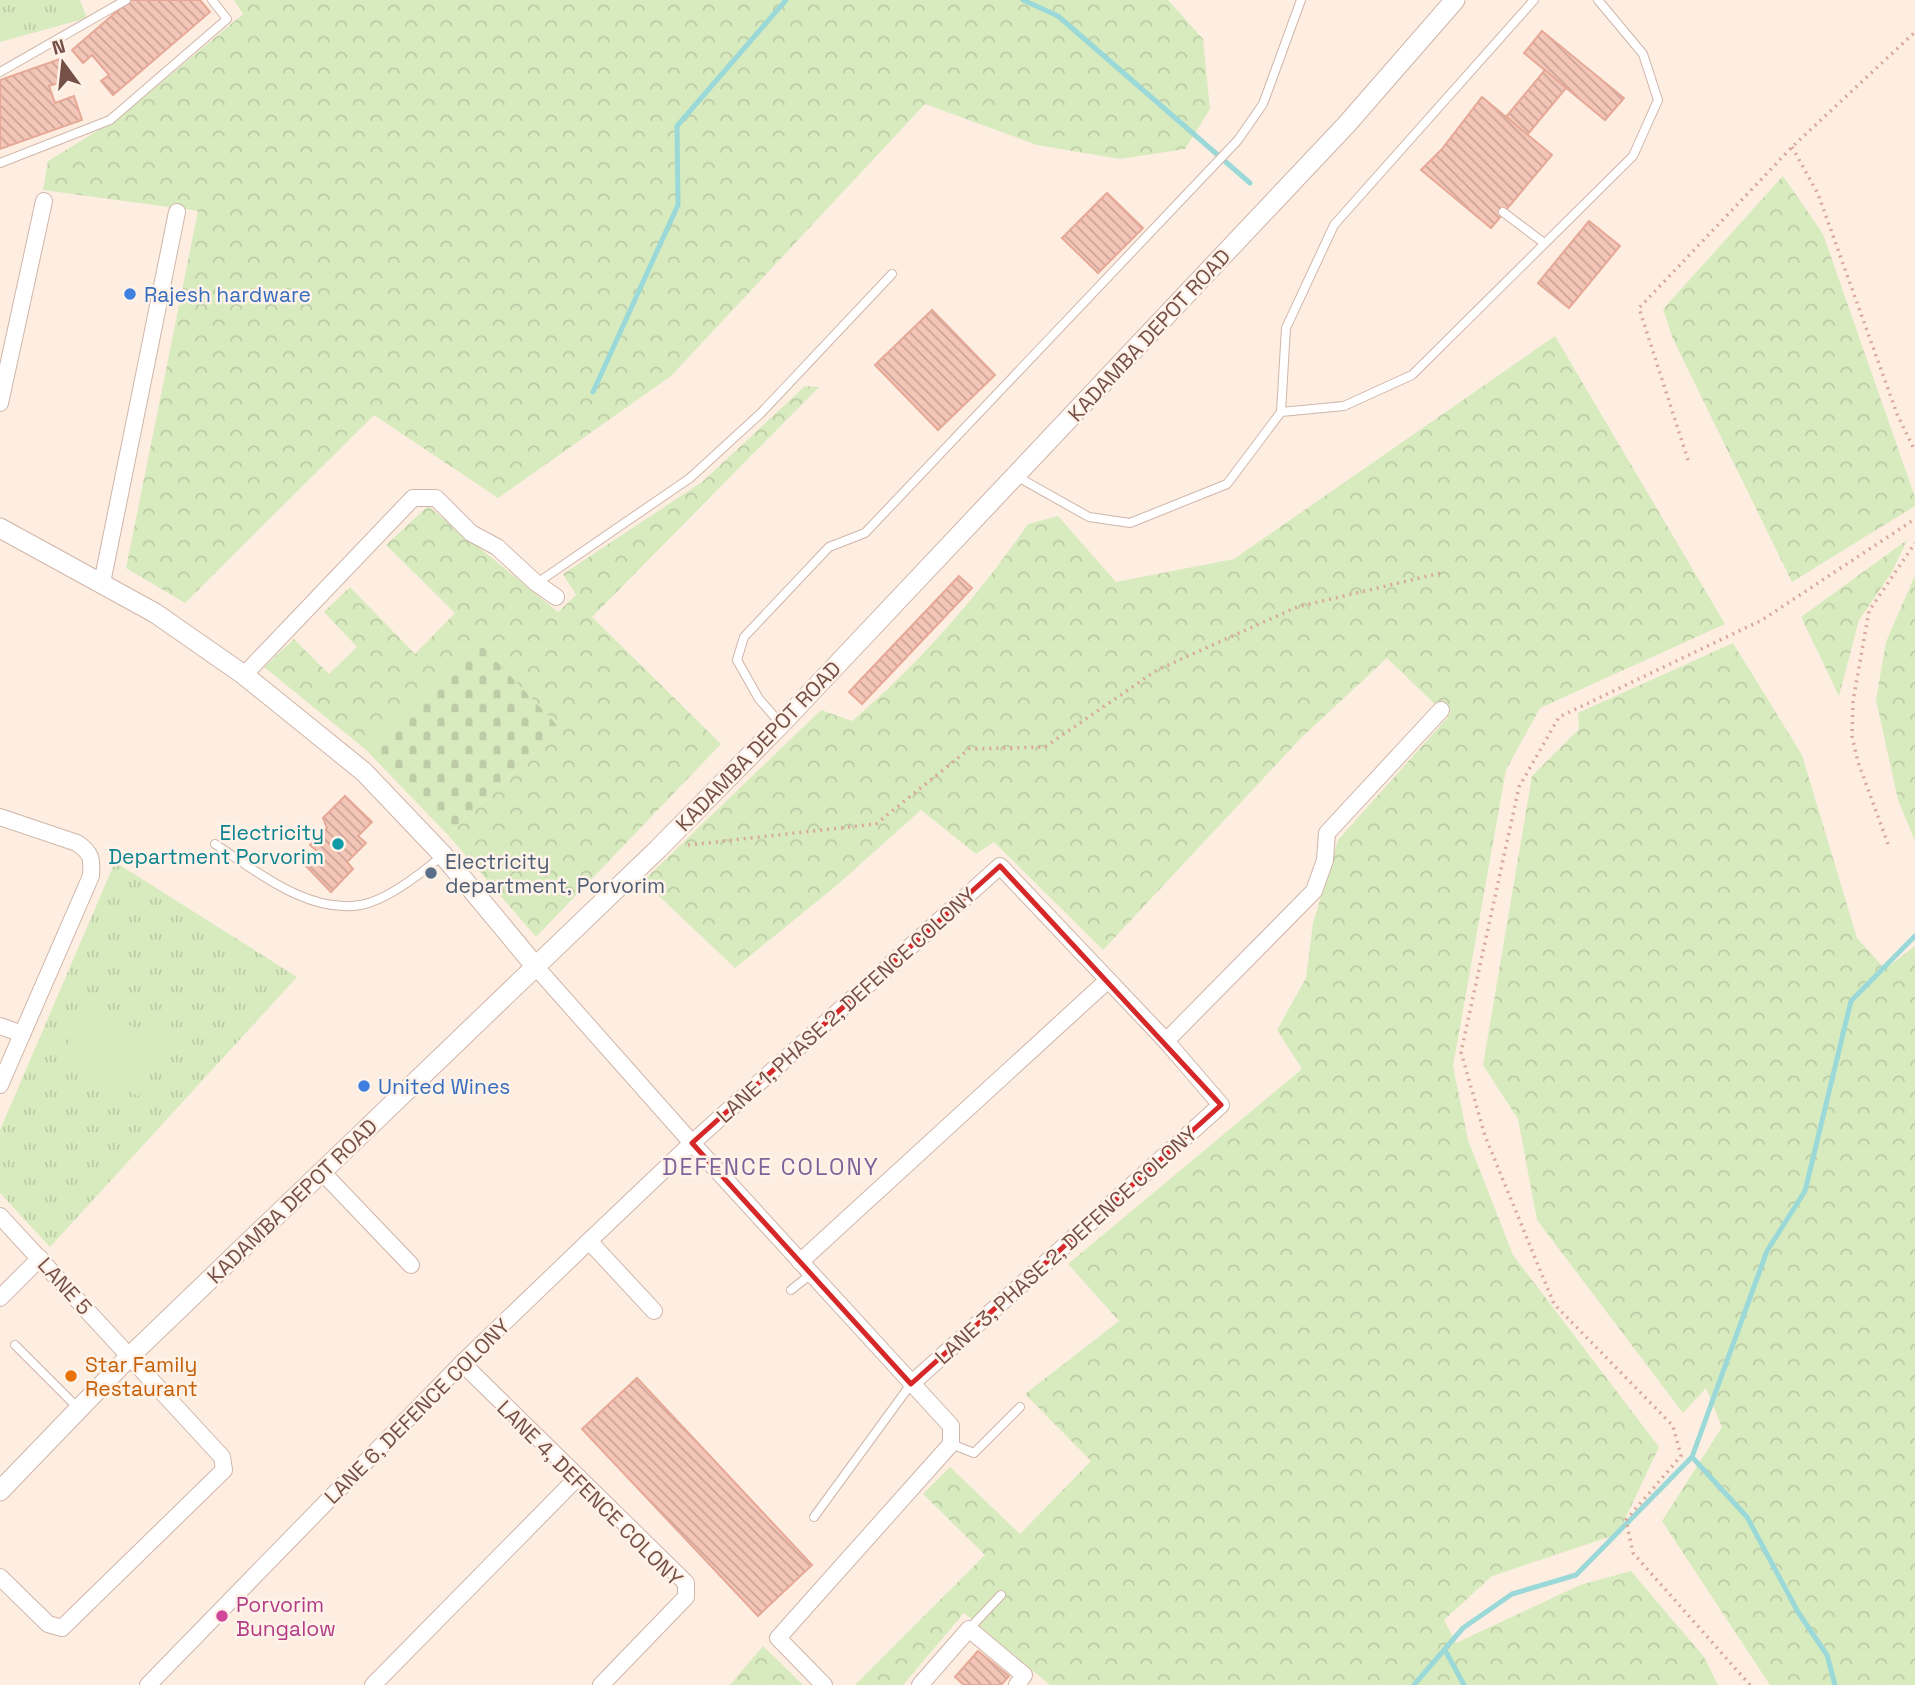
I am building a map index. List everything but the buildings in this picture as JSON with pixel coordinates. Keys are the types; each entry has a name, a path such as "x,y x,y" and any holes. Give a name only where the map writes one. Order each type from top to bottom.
{"street":[{"name":"KADAMBA DEPOT ROAD","path":"1,1488 129,1357 658,849 1016,477 1347,124 1455,0"},
{"path":"0,403 44,201"},
{"path":"102,583 177,212"},
{"path":"244,675 412,498 436,498 471,533 497,547 536,583 556,597"},
{"path":"0,528 155,613 244,675 364,772 443,855 536,967 692,1143 951,1426 951,1444 778,1638 824,1685"},
{"path":"805,1268 1108,980 1166,1041 1314,891 1325,860 1327,833 1441,710"},
{"path":"0,817 78,843 88,850 92,859 90,876 0,1085"},
{"name":"LANE 1, PHASE 2, DEFENCE COLONY","path":"692,1143 1000,866 1108,980"},
{"path":"0,1026 22,1034"},
{"name":"LANE 3, PHASE 2, DEFENCE COLONY","path":"911,1384 1221,1105 1166,1041"},
{"name":"LANE 6, DEFENCE COLONY","path":"153,1684 462,1363 692,1143"},
{"path":"323,1173 411,1265"},
{"name":"LANE 5","path":"0,1216 222,1457 224,1470 62,1628 48,1624 0,1577"},
{"path":"589,1241 654,1311"},
{"path":"0,1298 40,1258"},
{"name":"LANE 4, DEFENCE COLONY","path":"462,1363 686,1583 686,1597 600,1685"},
{"path":"373,1685 578,1477"},
{"path":"920,1685 969,1629 1024,1675 1017,1685"}],"lane":[{"path":"0,72 126,0"},
{"path":"0,163 110,120 227,19 212,0"},
{"path":"780,724 759,699 737,660 744,637 829,547 865,533 1238,140 1263,104 1301,0"},
{"path":"1016,477 1089,517 1130,523 1227,484 1282,412 1286,328 1334,225 1534,0"},
{"path":"1282,412 1344,406 1412,375 1633,156 1658,100 1643,54 1598,0"},
{"path":"1503,212 1544,243"},
{"path":"536,583 690,478 761,413 891,274"},
{"path":"215,844 283,889 311,900 345,906 363,905 399,888 443,855"},
{"path":"791,1290 805,1268"},
{"path":"15,1345 79,1409"},
{"path":"814,1517 911,1384"},
{"path":"951,1444 974,1453 1020,1407"},
{"path":"969,1629 1001,1595"}],"path":[{"path":"1688,460 1639,308 1792,147 1915,32"},
{"path":"1792,147 1818,194 1897,414 1915,451"},
{"path":"1750,1685 1633,1553 1626,1520 1681,1456 1673,1426 1554,1304 1485,1136 1461,1052 1520,787 1559,717 1762,620 1915,519"},
{"path":"1888,844 1858,762 1852,736 1853,701 1870,611 1915,543"},
{"path":"658,849 876,824 969,749 1045,747 1157,670 1297,607 1441,573"}],"highlighted area":[{"path":"1000,866 1221,1105 911,1384 692,1143"}],"green space":[{"path":"0,0 80,0 87,18 0,42"},
{"path":"234,0 1168,0 1203,39 1210,109 1185,149 1120,159 1037,145 925,104 671,376 498,498 374,415 185,603 126,568 198,211 43,190 48,161 120,117 243,14"},
{"path":"1783,176 1823,234 1915,497 1915,506 1792,582 1673,339 1663,309"},
{"path":"1555,336 1725,624 1540,708 1506,770 1453,1066 1468,1140 1513,1255 1659,1447 1618,1534 1492,1576 1444,1620 1456,1643 1580,1585 1631,1571 1704,1657 1718,1685 1050,1685 964,1613 903,1685 855,1685 985,1555 923,1494 950,1467 1020,1534 1091,1461 1025,1394 1119,1321 1068,1264 1302,1069 1277,1030 1306,978 1313,923 1338,840 1448,717 1387,658 1301,738 1103,950 994,842 976,854 921,810 836,886 735,968 643,881 821,710 852,721 877,699 946,628 989,577 1028,524 1058,516 1116,582 1234,559"},
{"path":"805,386 819,387 592,617 721,744 536,937 448,835 560,728 477,642 365,749 264,667 294,639 329,674 357,647 324,612 350,587 415,654 455,613 386,545 428,506 558,612 576,595 563,574 702,482"},
{"path":"1907,540 1892,572 1859,620 1839,696 1801,617"},
{"path":"1915,575 1915,841 1898,800 1876,700 1886,642"},
{"path":"477,641 560,728 448,835 365,749"},
{"path":"1733,643 1802,755 1857,938 1885,969 1915,946 1915,1685 1770,1685 1662,1521 1722,1427 1706,1388 1683,1413 1537,1220 1518,1119 1483,1065 1532,776 1579,729 1578,713"},
{"path":"115,862 297,977 50,1247 0,1193 0,1130"},
{"path":"84,1006 163,1039 139,1096 60,1063"},
{"path":"763,1646 803,1685 730,1685"}],"waterway":[{"path":"593,392 678,205 677,126 786,0"},
{"path":"1023,0 1058,16 1250,183"},
{"path":"1414,1685 1463,1628 1512,1594 1576,1575 1692,1457 1767,1251 1805,1191 1851,1001 1915,936"},
{"path":"1692,1457 1747,1517 1798,1612 1827,1655 1835,1685"},
{"path":"1445,1650 1464,1685"}],"place":[{"name":"Rajesh hardware","path":"130,294"},
{"name":"Electricity Department Porvorim","path":"338,844"},
{"name":"Electricity department, Porvorim","path":"431,873"},
{"name":"United Wines","path":"364,1086"},
{"name":"Star Family Restaurant","path":"71,1376"},
{"name":"Porvorim Bungalow","path":"222,1616"}],"district":[{"name":"DEFENCE COLONY","path":"771,1167"}]}
